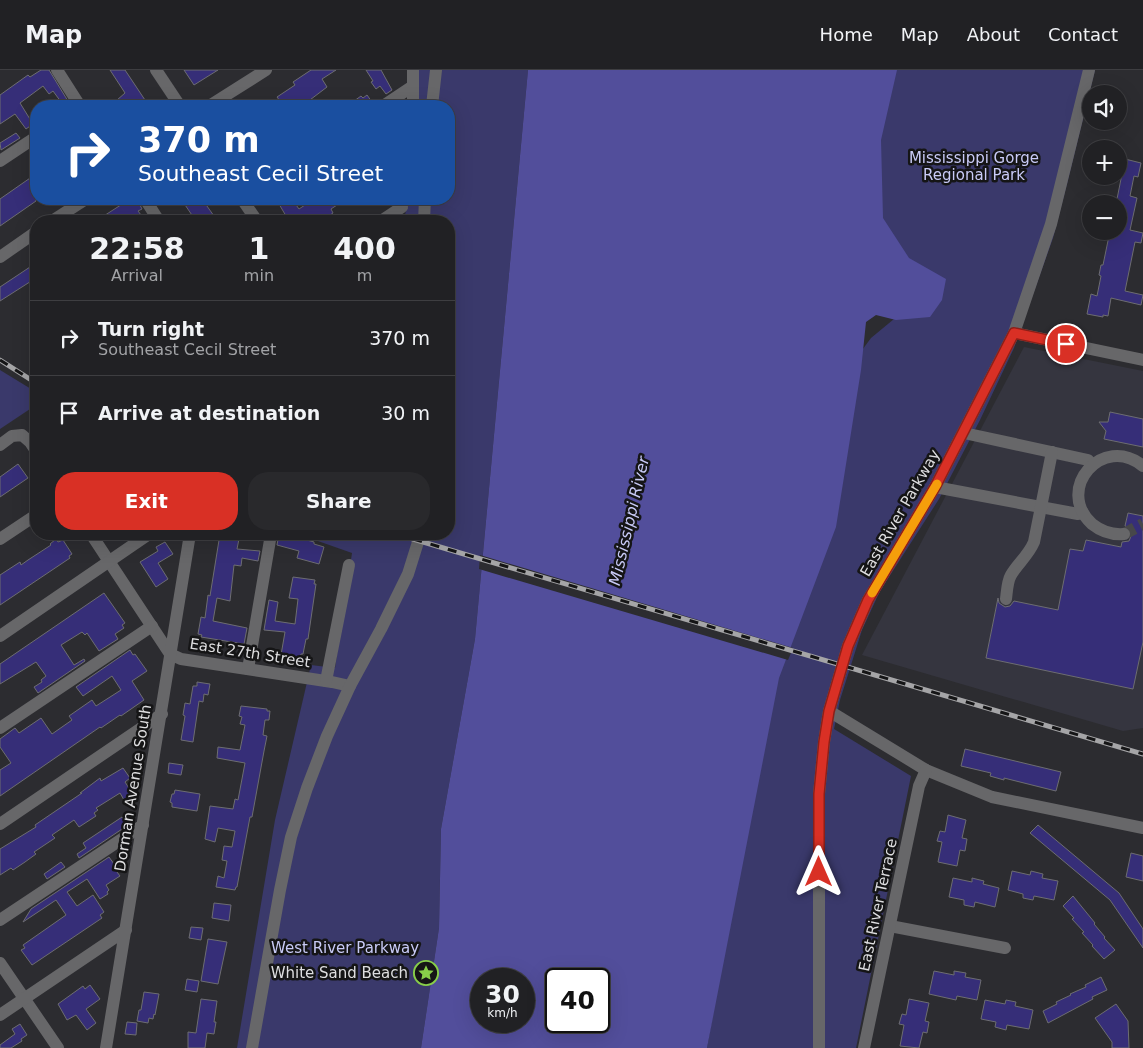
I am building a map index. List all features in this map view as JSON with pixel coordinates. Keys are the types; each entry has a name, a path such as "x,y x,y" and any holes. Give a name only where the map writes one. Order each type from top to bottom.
{"street":[{"path":"57,70 76,100"},
{"path":"156,70 176,100"},
{"path":"218,100 266,70"},
{"path":"413,70 413,100"},
{"path":"433,100 436,70"},
{"name":"East River Parkway","path":"819,1048 819,794 829,711 848,646 868,600 935,487 1014,333 1051,224 1089,70"},
{"path":"391,100 413,86"},
{"path":"0,161 30,141"},
{"path":"61,215 77,205"},
{"path":"388,215 400,205"},
{"path":"0,257 30,236"},
{"path":"1014,333 1141,363"},
{"path":"964,433 1088,460 1092,465"},
{"path":"0,445 12,436 22,435 30,442"},
{"path":"1006,599 1009,577 1028,554 1034,542 1052,452"},
{"path":"1124,534 1104,532 1088,520 1082,511 1078,492 1085,473 1100,460 1115,456 1129,458 1143,466"},
{"path":"935,487 1078,514 1082,511"},
{"path":"0,540 30,519"},
{"name":"East 27th Street","path":"95,540 170,654 181,659 350,686"},
{"path":"0,636 140,540"},
{"name":"Dorman Avenue South","path":"106,1048 189,540"},
{"path":"248,669 270,540"},
{"path":"252,1048 291,837 307,788 327,736 350,686 408,574 418,540"},
{"path":"326,681 349,565"},
{"path":"0,728 152,626"},
{"path":"829,711 926,770 992,797 1143,828"},
{"path":"0,824 162,714"},
{"name":"East River Terrace","path":"864,1048 919,786 926,770"},
{"path":"0,920 143,825"},
{"path":"890,926 1005,948"},
{"path":"0,1015 126,930"},
{"path":"0,963 58,1048"}],"shaded area":[{"path":"1024,347 1143,371 1143,728 1123,731 862,655"}],"green space":[{"name":"West River Parkway","path":"419,70 528,70 475,639 441,829 439,928 421,1048 237,1048 275,820 311,665 335,668 352,553 315,540 455,540 455,215 405,215 407,205 455,205 455,100 419,100"},
{"name":"Mississippi Gorge Regional Park","path":"885,70 1095,70 1091,85 1082,85 1082,123 1068,180 1053,238 1014,348 980,420 939,499 880,591 862,630 840,700 834,729 911,776 856,1048 707,1048 771,682 854,361 871,338 894,319 923,314 875,213"},
{"path":"0,370 30,388 30,409 0,429"}],"water":[{"name":"Mississippi River","path":"528,70 897,70 881,140 883,218 909,258 946,279 942,300 930,317 896,320 876,315 866,322 861,370 836,527 779,678 707,1048 421,1048 439,928 441,829 475,639"}],"pier":[{"path":"480,555 793,648 788,660 479,569"}],"building":[{"path":"41,70 49,70 67,100 60,100 53,91 49,94 43,86 20,103 30,119 30,126 26,129 15,114 0,124 0,95 28,75 30,77"},
{"path":"110,70 125,70 145,100 117,100 125,93"},
{"path":"184,70 218,70 194,85"},
{"path":"311,70 336,70 322,79 327,87 310,100 279,100 277,97 295,85 293,82"},
{"path":"366,70 381,70 392,90 386,94 380,86 376,89"},
{"path":"367,95 371,100 355,100 361,96 363,98"},
{"path":"16,133 20,138 1,150 0,143"},
{"path":"1127,160 1141,163 1138,177 1134,176 1130,196 1137,198 1130,230 1143,233 1141,243 1135,242 1125,291 1143,295 1141,305 1111,298 1108,316 1087,314 1091,294 1097,296 1101,276 1099,275 1108,240 1127,240 1127,195 1118,195 1120,185 1127,185"},
{"path":"30,178 30,205 0,226 0,199"},
{"path":"121,205 140,205 142,209 138,211 141,215 105,215"},
{"path":"185,205 206,205 213,215 192,215"},
{"path":"280,205 296,205 299,209 305,205 337,205 331,209 333,213 330,215 285,215"},
{"path":"30,267 30,282 0,301 0,287"},
{"path":"1110,412 1143,419 1143,447 1104,439 1106,431 1099,422 1108,422"},
{"path":"18,464 28,478 0,497 0,477"},
{"path":"1128,513 1143,516 1143,642 1133,689 986,658 998,598 999,603 1005,607 1010,606 1014,601 1058,610 1070,549 1083,551 1086,540 1121,547 1122,542 1129,541 1132,534 1131,529 1125,526"},
{"path":"55,540 58,542 63,540 72,554 69,556 70,558 0,605 0,575 20,562 21,565"},
{"path":"219,540 239,540 237,549 260,551 258,561 242,558 241,566 234,565 230,601 217,598 213,621 247,628 244,644 201,637 202,635 198,634 201,617 205,618 208,595 210,596"},
{"path":"278,540 307,540 324,547 319,564 297,558 299,551 277,545"},
{"path":"165,542 173,554 158,563 168,579 156,587 140,562 158,551 156,547"},
{"path":"293,577 315,580 314,584 316,584 308,639 306,639 300,659 285,658 286,656 281,655 285,632 264,630 269,600 278,602 275,621 295,624 298,599 289,598"},
{"path":"104,593 125,623 122,625 124,628 115,634 118,639 99,651 87,633 85,635 82,632 61,645 74,665 84,659 85,661 38,693 34,687 42,682 41,680 46,676 36,662 0,684 0,664"},
{"path":"130,650 147,671 132,681 144,700 121,716 100,727 0,796 0,770 11,763 0,747 0,739 15,728 19,733 41,718 52,734 72,720 69,716 92,700 96,706 121,690 112,676 83,696 76,687"},
{"path":"197,682 210,684 208,695 204,694 203,702 199,701 193,742 181,740 185,703 190,704 193,686 197,686"},
{"path":"241,706 270,711 269,720 265,720 263,735 267,736 252,817 250,817 235,890 216,887 218,876 224,878 227,861 222,860 224,846 232,847 235,831 218,828 215,842 205,839 210,806 233,809 235,799 238,800 245,763 217,758 218,747 240,750 245,725 240,724 242,717 239,716"},
{"path":"965,749 1061,772 1056,791 1004,778 1004,780 990,776 991,773 961,766"},
{"path":"169,763 183,765 181,775 168,773"},
{"path":"123,768 130,778 125,782 133,794 124,800 120,793 96,808 98,810 94,813 96,816 79,827 74,820 52,835 55,838 34,852 36,854 13,870 11,868 0,875 0,849 36,827 35,825 82,793 80,793 100,778 101,781"},
{"path":"175,790 200,794 197,811 172,807 170,802"},
{"path":"948,815 966,820 962,838 967,839 965,851 960,850 957,866 938,862 942,842 937,841 940,831 945,832"},
{"path":"122,817 128,825 79,858 77,854 86,848 83,843"},
{"path":"1038,825 1119,893 1143,929 1143,948 1110,900 1030,833"},
{"path":"1131,853 1143,856 1143,881 1126,877"},
{"path":"109,857 119,871 117,872 120,876 106,885 109,890 108,894 100,899 87,879 67,892 77,906 93,895 104,912 100,915 102,918 32,965 21,950 25,948 23,945 66,915 56,900 23,922 31,909"},
{"path":"61,862 65,867 47,879 44,874"},
{"path":"1012,871 1030,875 1031,871 1043,874 1042,878 1058,881 1054,900 1034,896 1033,900 1023,898 1023,894 1008,890"},
{"path":"953,878 972,882 972,878 984,881 983,884 999,888 995,907 975,902 974,907 964,905 964,900 949,897"},
{"path":"1073,896 1115,950 1104,959 1092,946 1082,933 1084,932 1072,919 1074,918 1063,906"},
{"path":"214,903 231,905 229,921 212,918"},
{"path":"191,927 203,928 201,940 189,938"},
{"path":"208,939 227,942 218,984 201,981"},
{"path":"934,971 954,975 954,971 966,973 965,977 981,980 977,1000 957,996 956,1000 929,994"},
{"path":"1101,977 1107,990 1048,1023 1043,1011"},
{"path":"187,979 199,981 197,992 185,990"},
{"path":"90,985 100,999 86,1009 96,1023 87,1030 76,1015 67,1020 58,1004 83,986 85,989"},
{"path":"144,992 159,994 155,1015 153,1019 149,1018 148,1023 137,1021"},
{"path":"201,999 217,1001 214,1034 207,1033 205,1048 188,1048 188,1032 196,1033"},
{"path":"909,999 929,1003 925,1021 929,1022 927,1033 923,1032 919,1048 900,1046 904,1025 899,1024 902,1014 906,1015"},
{"path":"985,1000 1005,1004 1006,1000 1016,1002 1015,1006 1033,1010 1029,1029 1007,1025 1006,1030 995,1027 996,1022 981,1019"},
{"path":"1116,1004 1128,1021 1129,1048 1112,1048 1112,1042 1095,1018"},
{"path":"127,1022 137,1023 136,1035 125,1034"},
{"path":"20,1024 27,1035 21,1039 22,1041 11,1048 0,1048 0,1045 15,1034 12,1029"}],"tunnel":[{"path":"1124,534 1143,524"}],"railway":[{"path":"0,360 30,379"},
{"path":"416,540 1143,754"}],"slow traffic":[{"path":"872,593 937,484"}],"place":[{"name":"White Sand Beach","path":"426,973"}],"route":[{"path":"819,872 819,794 829,711 848,646 868,600 935,487 1014,333 1066,344"}]}
